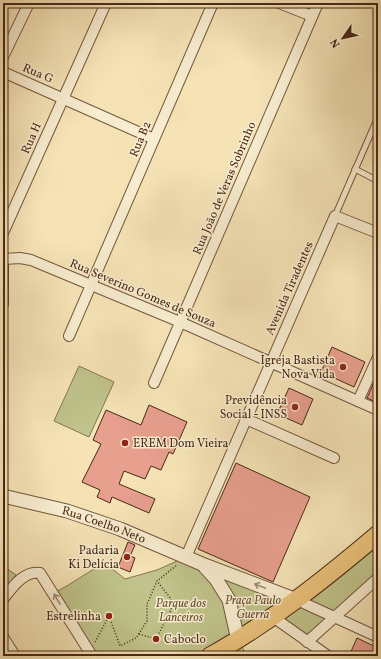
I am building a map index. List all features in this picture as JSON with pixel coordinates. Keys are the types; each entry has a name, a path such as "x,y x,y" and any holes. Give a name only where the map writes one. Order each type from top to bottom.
{"main road":[{"path":"222,654 238,640 273,617 328,577 378,534"}],"street":[{"path":"3,57 29,3"},
{"path":"63,98 106,3"},
{"name":"Rua B2","path":"69,336 213,3"},
{"path":"279,3 312,16"},
{"name":"Rua João de Veras Sobrinho","path":"154,383 318,3"},
{"name":"Rua G","path":"3,72 154,139"},
{"name":"Rua H","path":"3,233 63,98"},
{"path":"335,216 378,233"},
{"name":"Avenida Tiradentes","path":"186,557 335,216"},
{"path":"3,257 3,304"},
{"name":"Rua Severino Gomes de Souza","path":"3,257 31,260 180,322 378,410"},
{"path":"358,401 378,357"},
{"path":"246,419 334,458"},
{"name":"Rua Coelho Neto","path":"3,496 67,510 297,600"},
{"name":"Rua Coelho Neto","path":"202,564 216,579 229,600 238,640"},
{"path":"3,599 17,582 37,572 43,575 91,654"},
{"path":"307,642 378,578"},
{"path":"297,600 333,618 378,637"},
{"path":"273,617 328,656"},
{"path":"3,637 15,656"}],"lane":[{"name":"Avenida Tiradentes","path":"335,216 378,117"},
{"path":"355,169 378,181"}],"path":[{"path":"91,654 109,616 120,646 136,638 147,621 148,604 157,582 186,557"},
{"path":"139,634 156,639 171,610 171,600 157,582"}],"green space":[{"path":"79,366 114,382 89,437 54,421"},
{"path":"378,534 378,578 307,642 273,617"},
{"name":"Parque dos Lanceiros","path":"186,557 216,579 238,640 247,656 92,656 54,593 105,563 125,579 157,570"},
{"path":"3,566 16,575 3,591"},
{"name":"Praça Paulo Guerra","path":"211,571 289,603 243,635"}],"building":[{"name":"Igreja Bastista Nova Vida","path":"332,347 365,362 354,387 321,372"},
{"path":"378,373 378,403 367,398"},
{"name":"Previdência Social - INSS","path":"289,388 313,399 302,425 277,414"},
{"path":"149,405 187,422 173,454 169,452 161,470 151,466 145,479 124,471 119,484 155,499 149,513 112,497 110,503 97,497 100,490 82,482 101,444 93,440 106,410 141,425"},
{"path":"236,463 310,497 273,582 198,549"},
{"name":"Padaria Ki Delícia","path":"128,542 135,545 130,556 135,558 130,572 118,567"},
{"path":"357,638 378,648 378,656 349,656"}],"place":[{"name":"Igreja Bastista Nova Vida","path":"343,367"},
{"name":"Previdência Social - INSS","path":"295,407"},
{"name":"EREM Dom Vieira","path":"125,443"},
{"name":"Padaria Ki Delícia","path":"127,557"},
{"name":"Estrelinha","path":"109,616"},
{"name":"Caboclo","path":"156,639"}]}
